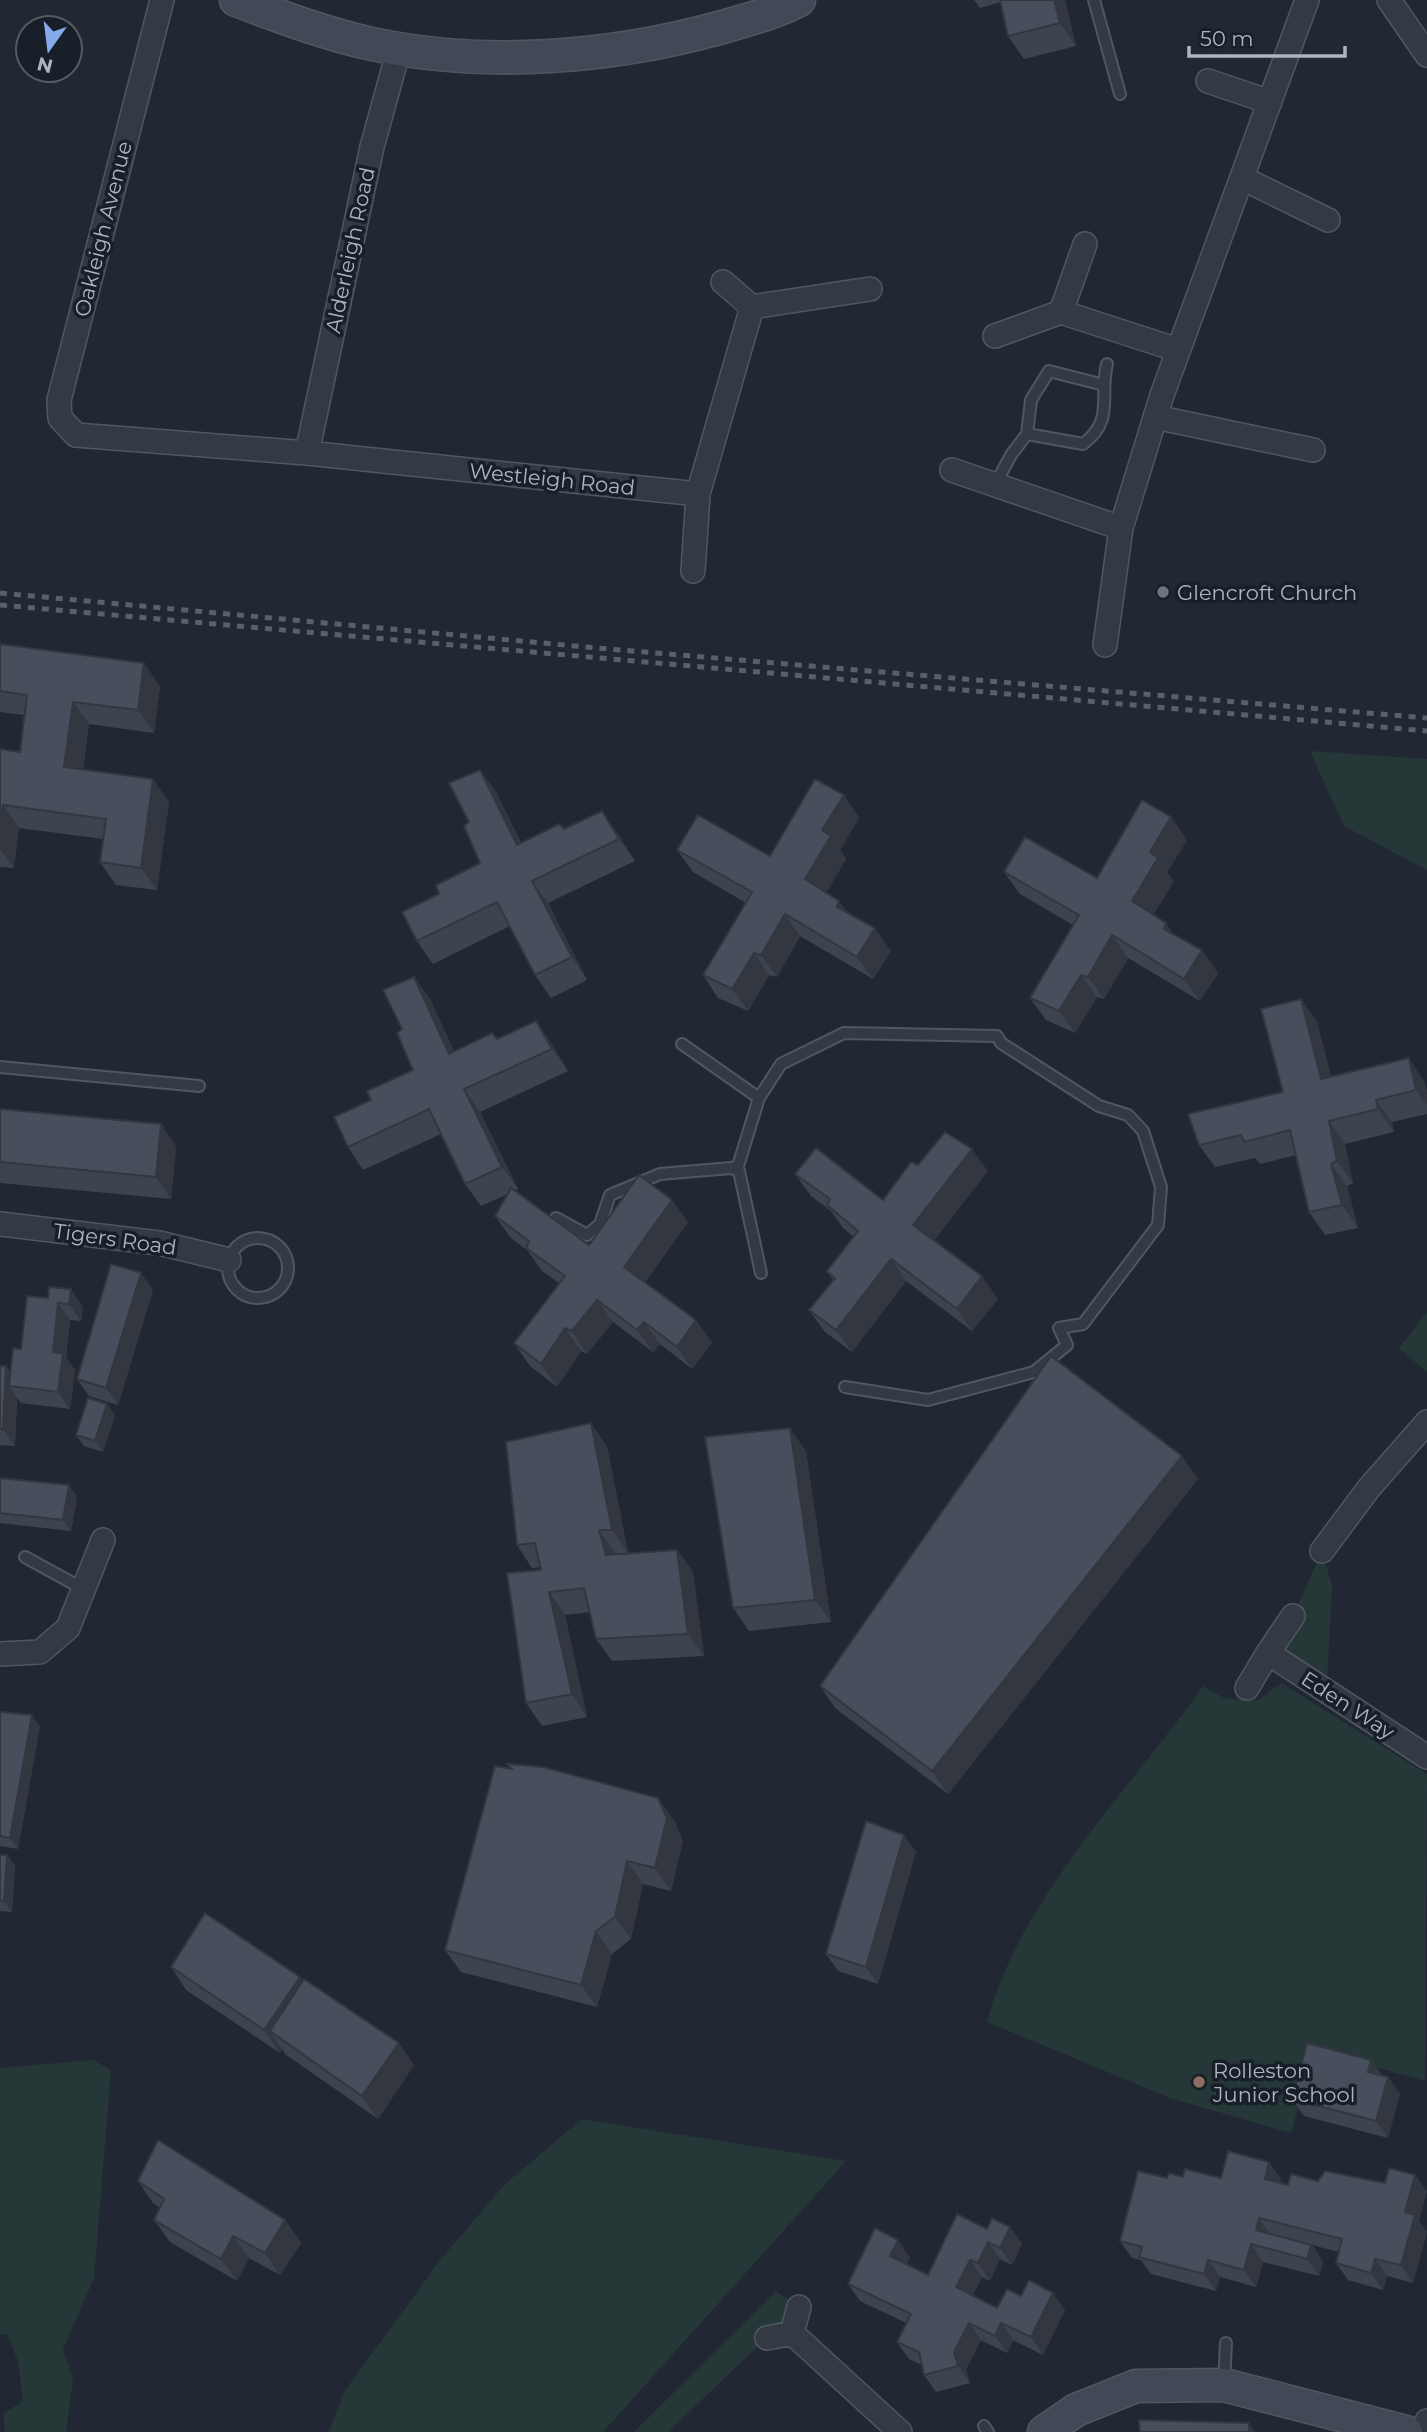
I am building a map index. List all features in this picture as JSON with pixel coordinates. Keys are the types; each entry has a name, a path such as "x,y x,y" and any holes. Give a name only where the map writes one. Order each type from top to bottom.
{"main road":[{"path":"236,0 335,35 399,49 498,56 599,51 696,34 744,21 799,0"},
{"path":"1044,2432 1076,2410 1136,2386 1224,2385 1345,2424 1406,2432"}],"street":[{"name":"Oakleigh Avenue","path":"93,438 76,435 64,425 59,400 162,0"},
{"path":"1105,645 1121,528 1155,417 1307,0"},
{"path":"1389,0 1427,55"},
{"name":"Alderleigh Road","path":"307,453 372,147 399,49"},
{"path":"1208,81 1270,102"},
{"path":"1242,178 1328,220"},
{"path":"1061,312 1085,244"},
{"path":"723,282 752,307 870,289"},
{"path":"693,570 698,494 752,307"},
{"path":"995,336 1061,312 1178,350"},
{"path":"1155,417 1314,450"},
{"name":"Westleigh Road","path":"93,438 307,453 698,494"},
{"path":"952,470 1121,528"},
{"name":"Tigers Road","path":"0,1224 159,1243 229,1260"},
{"path":"1322,1550 1369,1488 1427,1422"},
{"path":"0,1654 40,1652 68,1628 103,1540"},
{"path":"1247,1688 1293,1616"},
{"name":"Eden Way","path":"1268,1653 1427,1756"},
{"path":"792,2333 799,2307"},
{"path":"767,2338 792,2333"},
{"path":"792,2333 900,2432"},
{"path":"1424,2432 1427,2421"}],"lane":[{"path":"1094,0 1119,94"},
{"path":"1027,434 1083,444 1099,432 1106,402 1104,385 1107,364"},
{"path":"995,485 1011,455 1027,434 1031,400 1049,372 1104,385"},
{"path":"556,1218 587,1235 600,1224 610,1195 660,1174 738,1166 759,1098 781,1064 844,1033 997,1036 1001,1043 1099,1106 1128,1115 1143,1131 1161,1187 1158,1224 1083,1324 1059,1328 1067,1345 1034,1372 929,1400 845,1387"},
{"path":"682,1044 759,1098"},
{"path":"0,1067 199,1086"},
{"path":"731,1168 739,1171 761,1273"},
{"path":"261,1238 271,1241 285,1255 288,1275 277,1292 260,1298 250,1297 242,1293 230,1279 229,1260 241,1244 261,1238"},
{"path":"25,1558 85,1590"},
{"path":"1224,2385 1226,2343"}],"shaded area":[{"path":"1310,751 1427,759 1427,870 1344,826"},
{"path":"1427,1312 1427,1372 1399,1348"},
{"path":"1322,1551 1332,1586 1327,1683 1268,1653 1293,1616"},
{"path":"1281,1683 1427,1774 1425,2081 1315,2050 1291,2133 1170,2098 987,2022 1003,1976 1024,1932 1051,1889 1080,1846 1203,1686 1224,1698 1258,1700"},
{"path":"93,2060 111,2070 94,2278 63,2350 73,2379 66,2432 5,2432 3,2414 23,2401 18,2361 7,2334 0,2334 0,2068"},
{"path":"582,2119 846,2161 603,2432 329,2432 344,2392 441,2259 505,2184"},
{"path":"776,2291 799,2307 668,2432 634,2432"}],"building":[{"path":"1000,0 1054,0 1060,23 1008,36"},
{"path":"0,644 144,663 138,710 73,702 64,767 153,779 141,868 100,862 106,819 3,805 0,831 0,749 20,752 27,695 0,691"},
{"path":"480,770 517,845 559,824 564,829 602,811 619,839 532,881 572,957 535,975 497,902 417,941 402,912 439,894 436,885 480,863 464,826 469,822 449,783"},
{"path":"815,779 844,795 822,830 831,836 805,879 839,901 837,907 875,928 857,957 785,914 761,955 754,953 732,989 703,975 752,892 677,850 698,815 770,856"},
{"path":"1142,800 1171,817 1150,852 1158,858 1132,901 1166,923 1164,929 1202,950 1184,979 1112,935 1088,977 1081,975 1059,1011 1030,998 1079,915 1004,872 1025,837 1097,878"},
{"path":"414,977 449,1054 492,1033 497,1039 536,1021 552,1049 464,1089 502,1167 465,1184 429,1109 348,1147 334,1117 371,1100 367,1091 413,1070 397,1033 402,1029 383,990"},
{"path":"1301,999 1321,1079 1409,1058 1416,1090 1376,1100 1378,1109 1329,1121 1337,1161 1331,1164 1342,1205 1309,1212 1290,1130 1244,1142 1241,1135 1199,1145 1188,1114 1283,1092 1261,1009"},
{"path":"0,1109 161,1124 156,1177 0,1162"},
{"path":"945,1132 972,1149 913,1225 982,1276 957,1309 891,1259 836,1330 809,1310 835,1278 827,1271 858,1231 827,1205 830,1199 795,1174 816,1148 883,1200 911,1162 918,1165"},
{"path":"639,1175 672,1200 624,1267 696,1320 677,1347 644,1322 637,1330 597,1300 572,1331 565,1328 541,1364 514,1343 565,1276 526,1248 529,1241 495,1216 511,1188 589,1245"},
{"path":"111,1264 141,1273 106,1388 77,1379"},
{"path":"49,1287 71,1289 69,1304 58,1303 53,1352 63,1353 58,1392 9,1386 13,1348 21,1349 27,1296 48,1298"},
{"path":"1051,1356 1182,1456 932,1771 820,1686"},
{"path":"0,1366 6,1366 3,1429 0,1429"},
{"path":"88,1398 107,1404 95,1441 76,1435"},
{"path":"591,1423 612,1530 599,1530 606,1555 677,1550 688,1634 596,1639 584,1588 549,1592 572,1694 526,1703 507,1573 541,1570 535,1543 517,1545 506,1442"},
{"path":"790,1428 815,1600 733,1608 705,1437"},
{"path":"0,1478 69,1485 63,1520 0,1513"},
{"path":"0,1712 32,1715 10,1838 0,1836"},
{"path":"507,1764 543,1767 658,1798 667,1818 655,1868 627,1861 615,1917 596,1931 581,1985 445,1950 495,1766 512,1769"},
{"path":"866,1821 904,1835 866,1967 826,1954"},
{"path":"0,1855 7,1855 4,1901 0,1900"},
{"path":"205,1913 300,1977 264,2030 171,1967"},
{"path":"304,1979 399,2043 362,2096 270,2031"},
{"path":"1307,2043 1371,2060 1368,2072 1388,2077 1376,2121 1292,2099"},
{"path":"158,2140 285,2220 265,2253 233,2236 221,2259 154,2220 164,2199 138,2181"},
{"path":"1228,2151 1269,2162 1265,2179 1288,2185 1291,2174 1318,2181 1325,2171 1385,2183 1389,2168 1415,2175 1405,2212 1415,2215 1401,2265 1375,2259 1371,2273 1336,2263 1342,2239 1259,2218 1256,2230 1311,2245 1307,2259 1251,2244 1244,2270 1208,2260 1204,2274 1139,2257 1142,2247 1120,2241 1138,2171 1167,2178 1169,2173 1183,2177 1185,2169 1221,2178"},
{"path":"957,2214 987,2229 992,2218 1010,2227 1000,2248 988,2242 978,2263 970,2260 956,2287 997,2308 1007,2289 1021,2296 1029,2280 1053,2293 1031,2337 1001,2323 995,2336 969,2323 954,2352 958,2366 924,2375 919,2352 897,2342 911,2314 848,2284 875,2228 898,2240 890,2256 928,2275"},
{"path":"1139,2420 1249,2423 1249,2432 1140,2432"}],"railway":[{"path":"0,593 597,648 1427,718"},
{"path":"0,605 1427,731"}],"place":[{"name":"Glencroft Church","path":"1163,592"},
{"name":"Rolleston Junior School","path":"1199,2082"}]}
